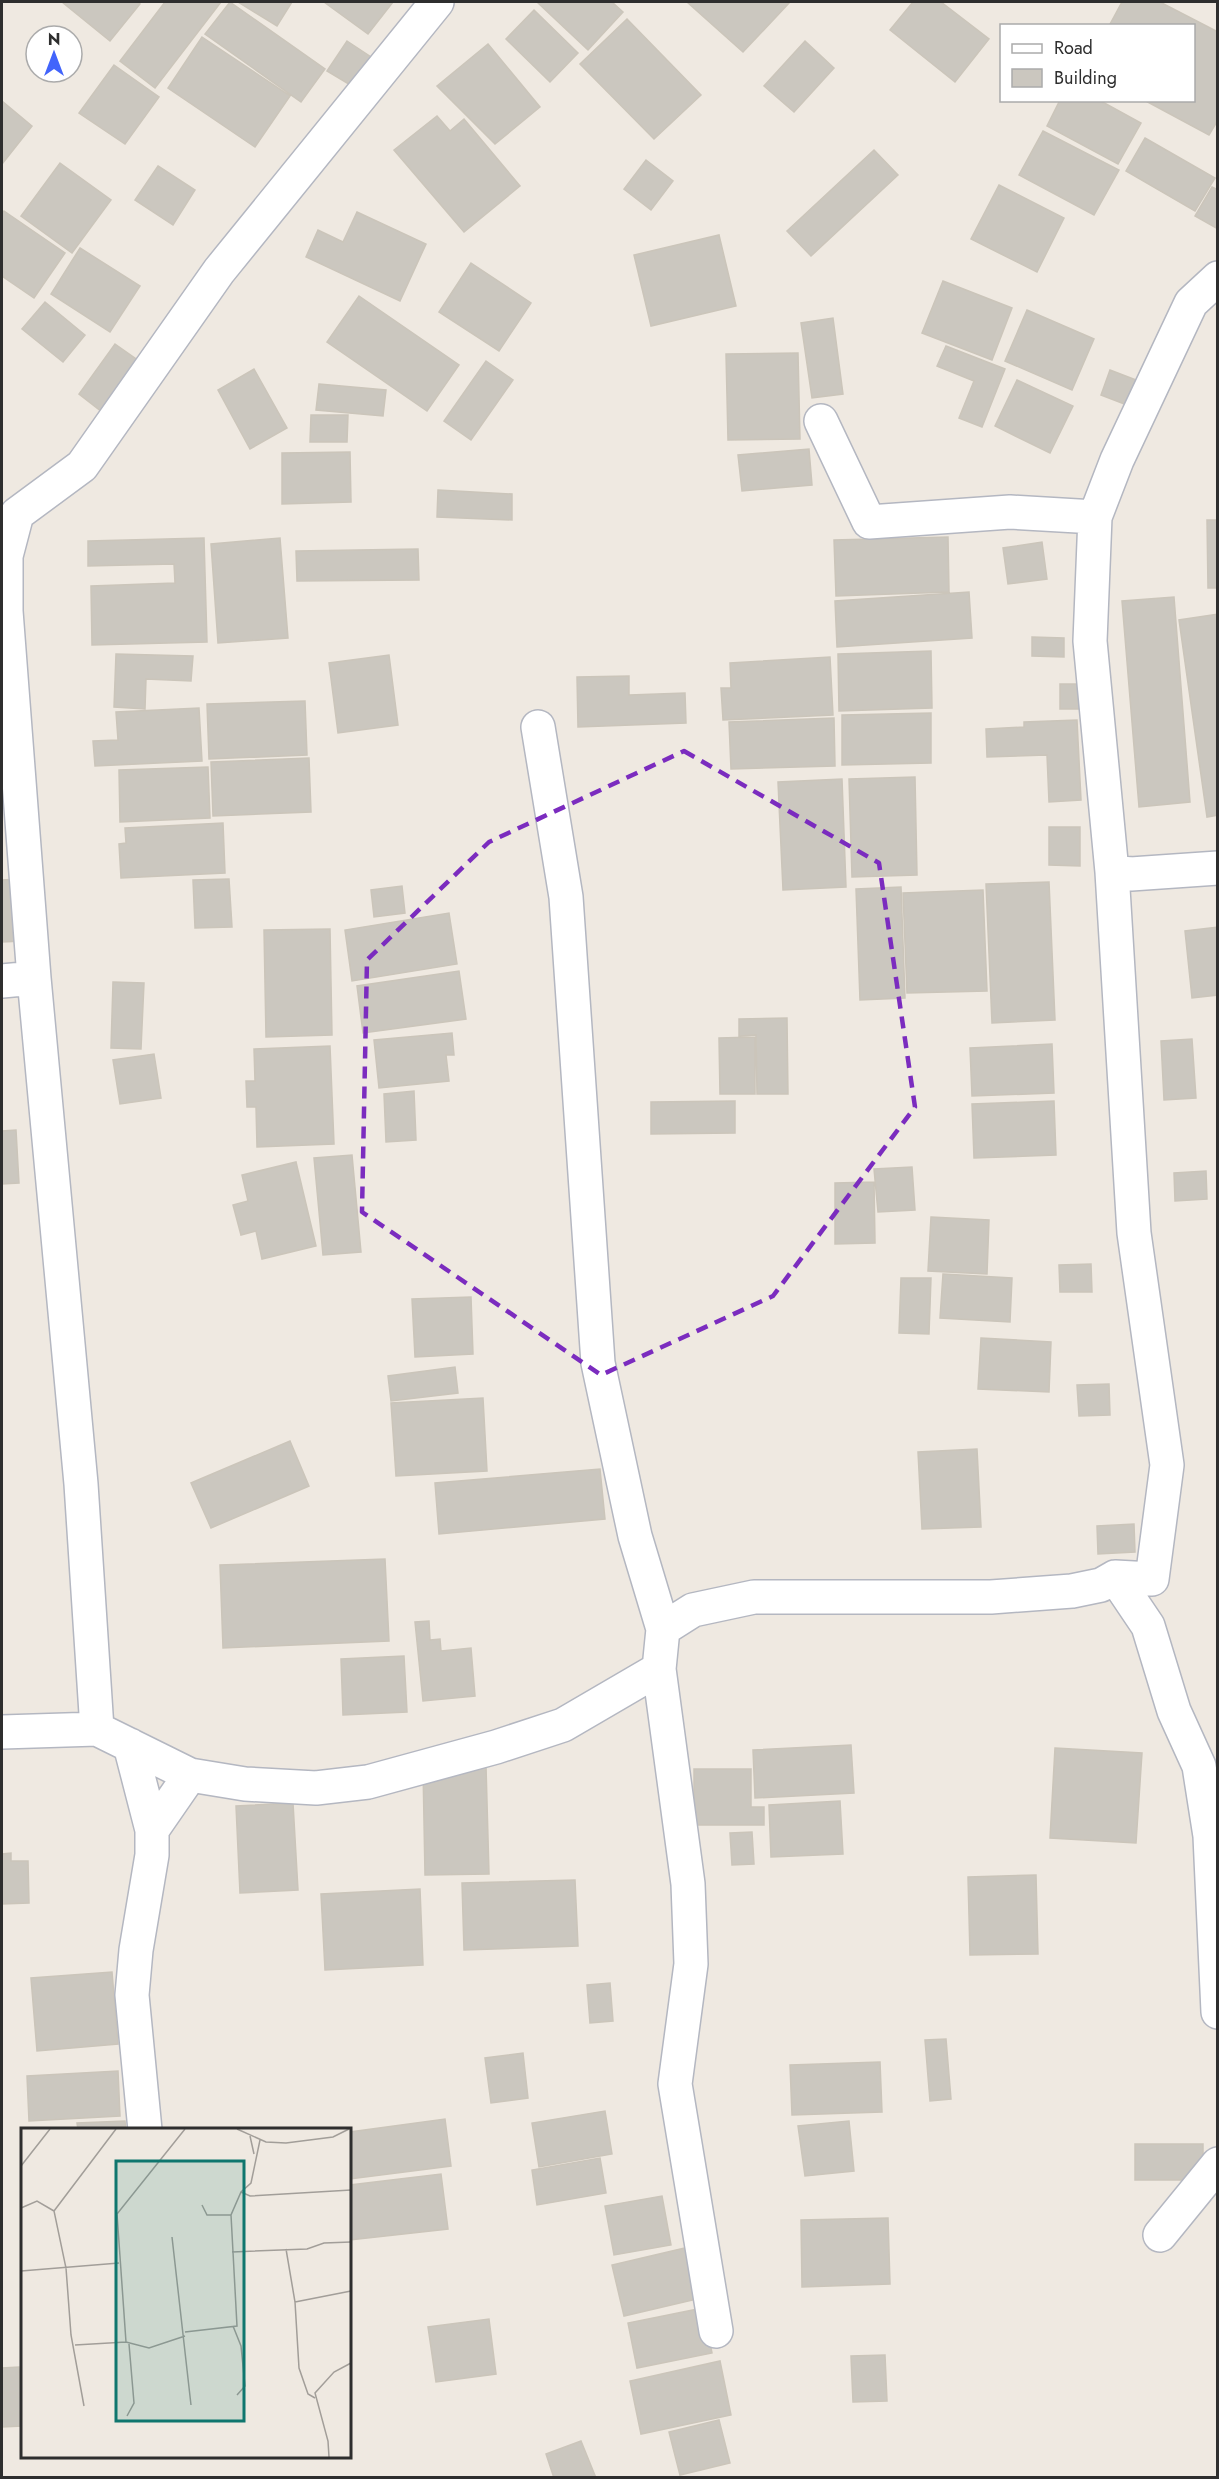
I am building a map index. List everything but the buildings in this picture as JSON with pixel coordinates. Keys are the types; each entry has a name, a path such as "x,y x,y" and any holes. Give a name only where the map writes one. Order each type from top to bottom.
{"street":[{"path":"97,1729 81,1484 34,978 6,611 6,556 17,514 82,466 219,271 437,2"},
{"path":"663,1629 693,1610 754,1597 991,1597 1072,1590 1101,1585 1115,1577 1152,1579 1167,1465 1134,1233 1112,872 1090,641 1095,517 1117,460 1204,309 1218,278"},
{"path":"821,422 869,522 1010,512 1095,517"},
{"path":"538,727 566,897 598,1363 634,1536 663,1629 659,1669 688,1884 691,1964 675,2084 716,2331"},
{"path":"1112,872 1131,874 1218,868"},
{"path":"2,981 34,978"},
{"path":"1115,1577 1148,1626 1174,1711 1199,1766 1210,1836 1218,2012"},
{"path":"2,1732 97,1729 190,1775 245,1784 316,1788 368,1782 496,1747 563,1725 659,1669"},
{"path":"130,1746 152,1830 152,1855 136,1950 132,1995 145,2128"},
{"path":"152,1830 190,1775"},
{"path":"1161,2235 1218,2164"}],"highlighted area":[{"path":"684,751 879,863 915,1107 773,1296 601,1375 362,1212 367,960 489,842"}]}
